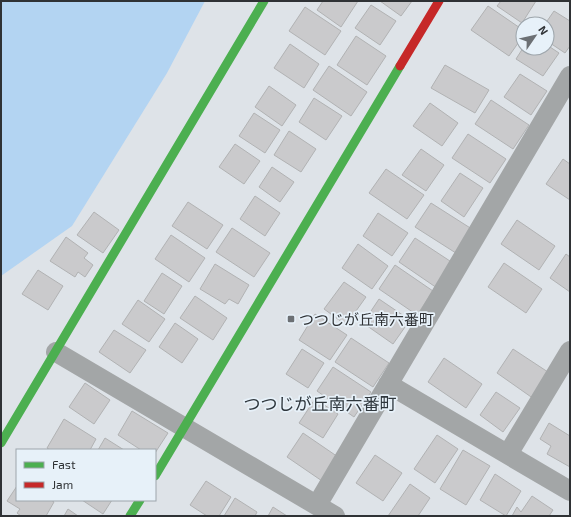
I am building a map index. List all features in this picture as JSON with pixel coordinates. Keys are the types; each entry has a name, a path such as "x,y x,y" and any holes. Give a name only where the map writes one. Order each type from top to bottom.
{"street":[{"path":"1,443 264,1"},
{"path":"156,474 439,1"},
{"path":"317,505 570,76"},
{"path":"508,454 570,351"},
{"path":"56,352 335,516"},
{"path":"388,384 570,491"},
{"path":"130,516 139,501"}],"shaded area":[{"path":"1,1 205,1 167,73 72,226 1,276"}],"building":[{"path":"323,1 358,1 341,27 317,10"},
{"path":"380,1 412,1 401,16"},
{"path":"501,1 536,1 526,16 515,16 515,18 497,6"},
{"path":"371,5 396,21 380,45 355,28"},
{"path":"488,6 515,25 515,47 509,56 471,30"},
{"path":"305,7 341,31 325,55 289,31"},
{"path":"554,11 570,21 570,46 565,53 555,46 555,16 551,16"},
{"path":"356,36 386,56 367,85 337,65"},
{"path":"290,44 319,64 304,88 274,68"},
{"path":"555,50 559,53 543,76 516,59 518,56 555,56"},
{"path":"445,65 489,90 475,113 431,88"},
{"path":"329,66 367,92 351,116 313,90"},
{"path":"520,74 547,91 531,115 504,97"},
{"path":"269,86 296,105 282,126 255,107"},
{"path":"314,98 342,116 326,140 299,122"},
{"path":"491,100 529,125 513,149 475,124"},
{"path":"430,103 458,123 442,146 413,126"},
{"path":"254,113 280,130 265,153 239,136"},
{"path":"289,131 316,149 301,172 274,155"},
{"path":"468,134 506,159 490,183 452,158"},
{"path":"235,144 260,161 244,184 219,167"},
{"path":"421,149 444,165 426,191 402,175"},
{"path":"563,159 570,164 570,200 546,184"},
{"path":"272,167 294,182 280,202 259,187"},
{"path":"386,169 424,195 407,219 369,193"},
{"path":"460,173 483,188 464,217 441,201"},
{"path":"255,196 280,213 265,236 240,219"},
{"path":"188,202 223,225 207,249 172,226"},
{"path":"431,203 475,231 459,255 415,227"},
{"path":"94,212 119,230 103,253 77,235"},
{"path":"378,213 408,233 392,256 363,236"},
{"path":"517,220 555,246 539,270 501,244"},
{"path":"232,228 270,253 254,277 216,252"},
{"path":"171,235 205,258 189,282 155,259"},
{"path":"66,237 88,253 84,258 93,265 85,277 78,272 75,277 50,261"},
{"path":"415,238 453,263 437,288 399,262"},
{"path":"358,244 388,266 372,289 342,268"},
{"path":"566,254 570,257 570,292 550,278"},
{"path":"504,263 542,289 526,313 488,287"},
{"path":"215,264 249,285 238,304 229,299 225,304 200,289"},
{"path":"395,265 433,291 417,315 379,289"},
{"path":"38,270 63,286 48,310 22,294"},
{"path":"162,273 182,286 164,314 144,301"},
{"path":"344,282 366,297 346,325 324,309"},
{"path":"195,296 227,318 213,340 180,318"},
{"path":"379,299 410,320 393,344 363,323"},
{"path":"138,300 165,319 149,342 122,324"},
{"path":"315,314 347,335 330,360 299,340"},
{"path":"175,323 198,339 182,363 159,347"},
{"path":"114,330 146,350 130,373 99,352"},
{"path":"351,338 389,363 373,387 335,362"},
{"path":"302,349 324,363 308,388 286,374"},
{"path":"513,349 551,374 534,399 497,373"},
{"path":"444,358 482,384 466,408 428,382"},
{"path":"333,367 371,392 354,417 317,391"},
{"path":"85,383 110,400 94,424 69,407"},
{"path":"496,392 520,408 503,432 480,415"},
{"path":"315,399 338,414 323,438 299,423"},
{"path":"132,411 168,433 156,451 156,449 139,449 118,435"},
{"path":"64,419 96,439 91,449 47,448"},
{"path":"549,423 570,436 570,467 547,454 551,446 540,439"},
{"path":"303,433 341,459 325,483 287,457"},
{"path":"437,435 458,449 435,483 414,469"},
{"path":"105,438 122,449 99,449"},
{"path":"463,450 490,466 466,505 440,489"},
{"path":"375,455 402,473 383,501 356,483"},
{"path":"495,474 521,491 506,516 480,500"},
{"path":"206,481 231,497 219,516 207,516 190,505"},
{"path":"410,484 430,498 418,516 388,516"},
{"path":"16,488 16,501 54,502 46,516 21,516 17,513 20,509 7,501"},
{"path":"532,496 553,510 549,516 512,516 517,507 521,512"},
{"path":"235,498 257,512 255,516 224,516"},
{"path":"84,501 111,501 103,514"},
{"path":"273,507 287,516 268,516"},
{"path":"68,509 78,516 64,516"}],"traffic: fast":[{"path":"1,443 264,1"},
{"path":"156,474 400,66"},
{"path":"130,516 139,501"}],"traffic: jam":[{"path":"400,66 439,1"}],"place":[{"name":"つつじが丘南六番町","path":"291,319"}],"district":[{"name":"つつじが丘南六番町","path":"320,403"}]}
